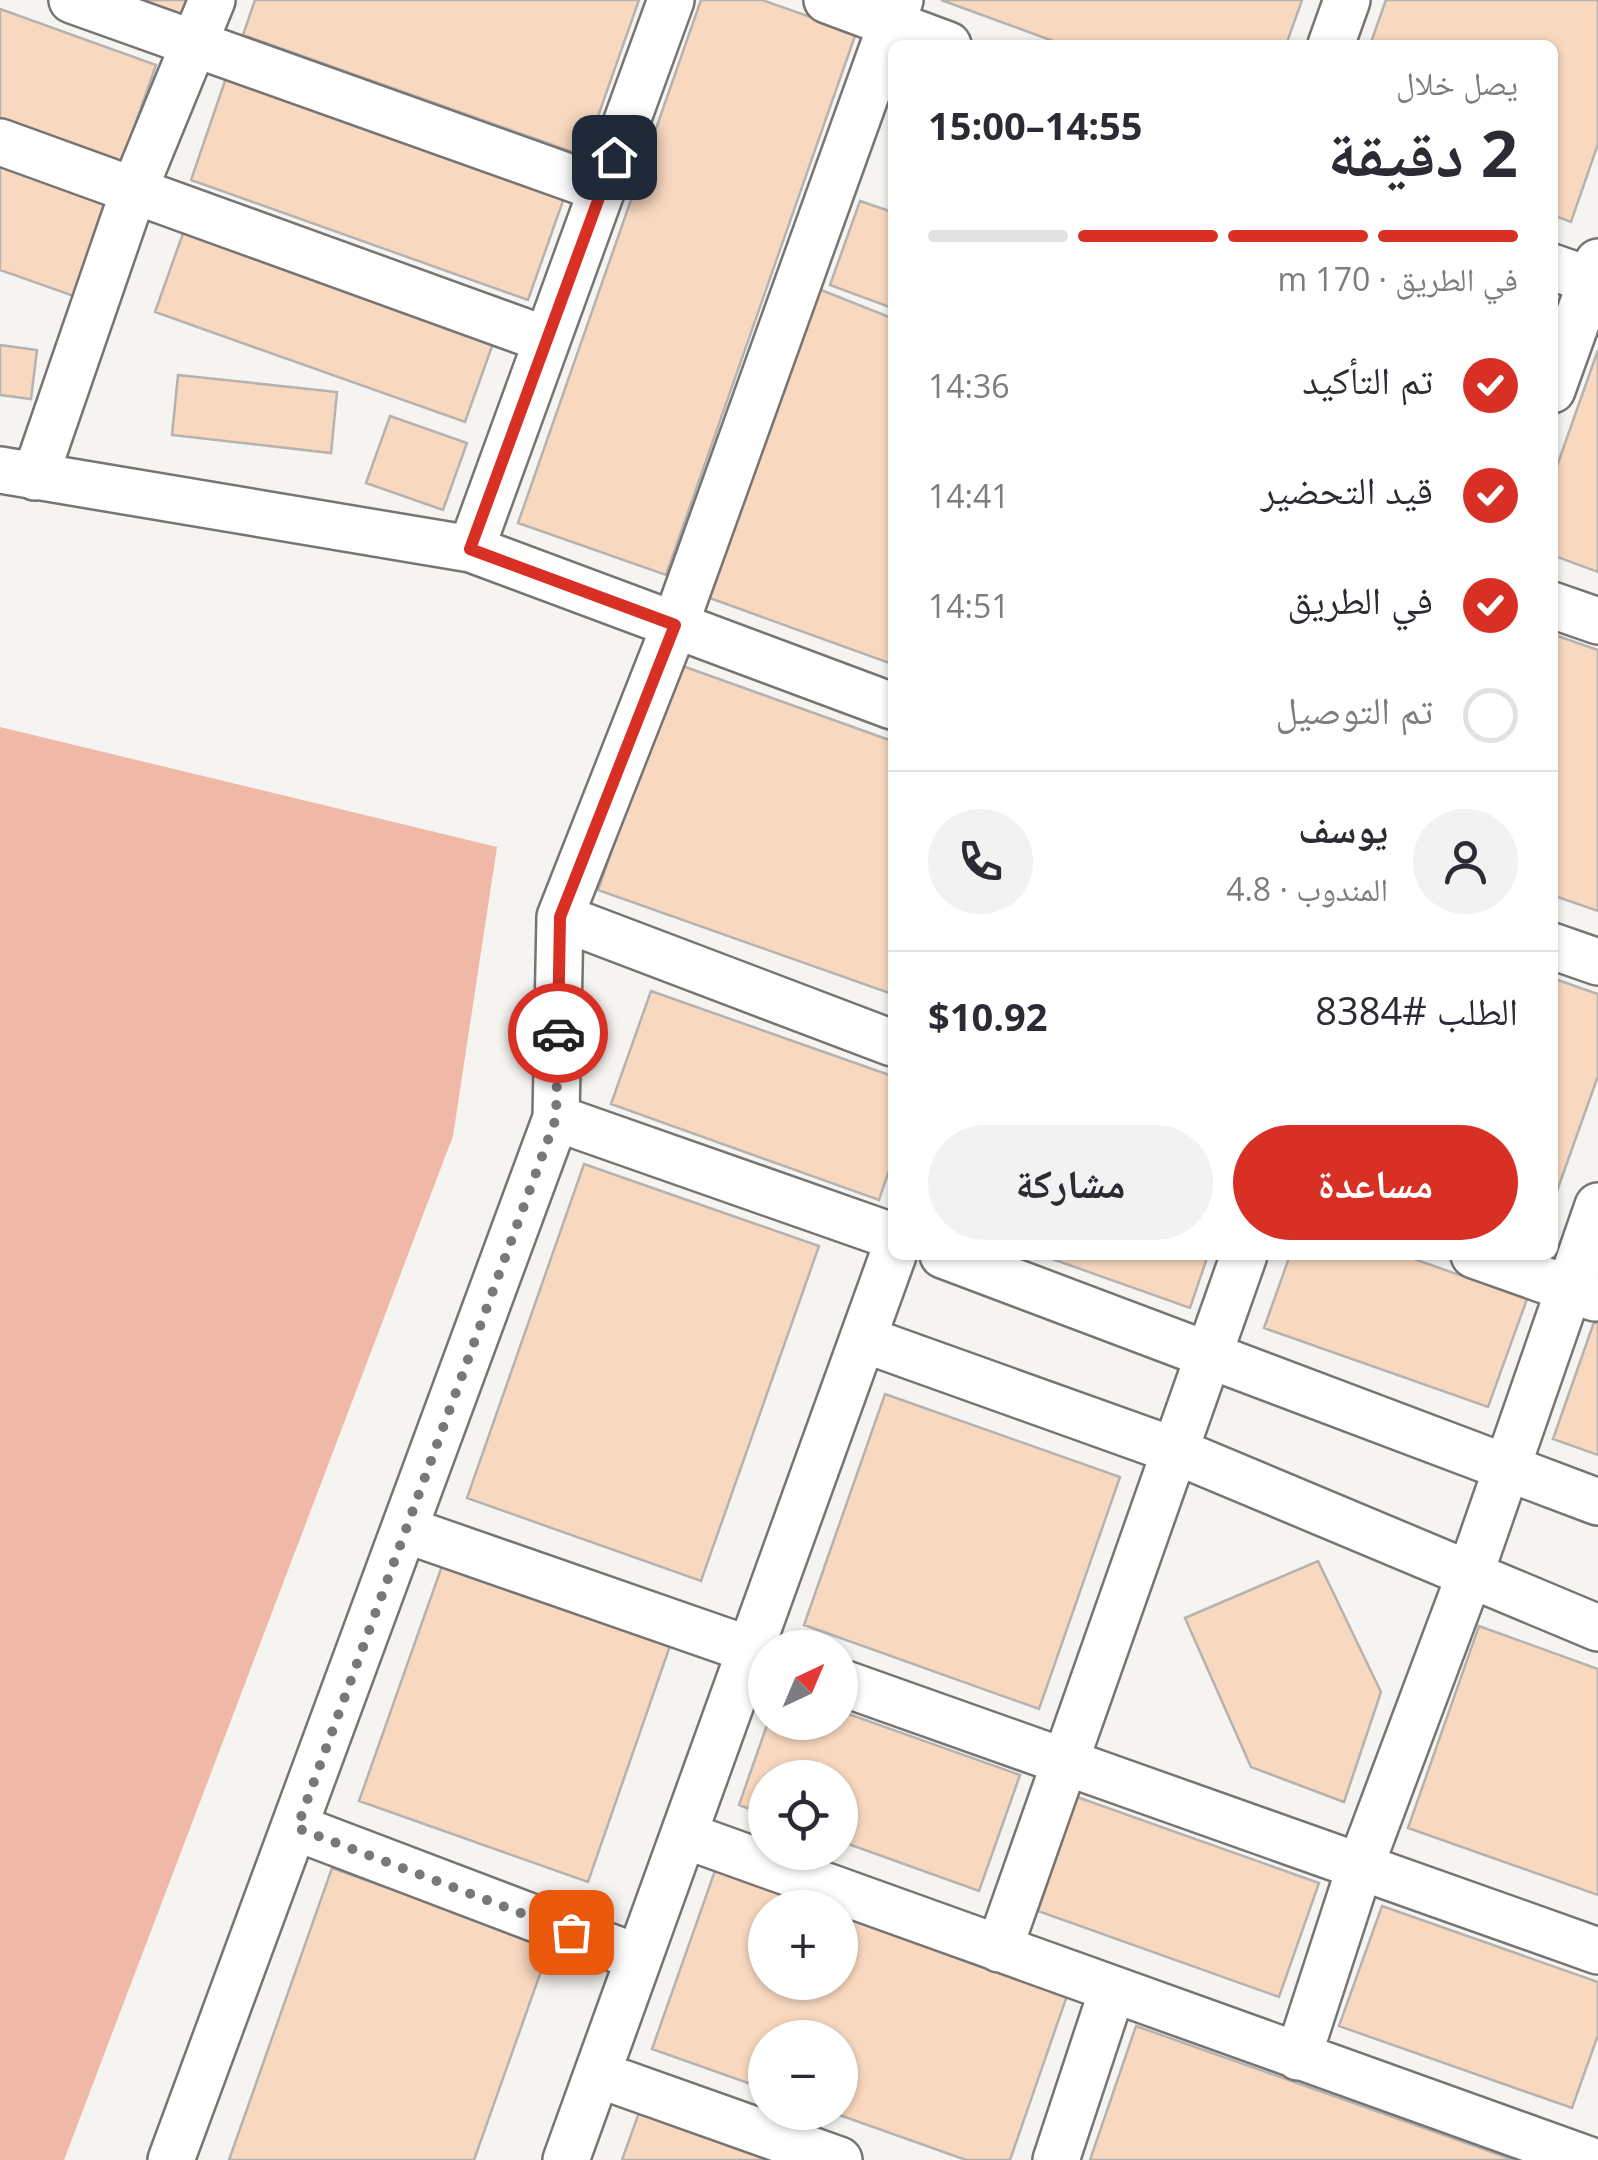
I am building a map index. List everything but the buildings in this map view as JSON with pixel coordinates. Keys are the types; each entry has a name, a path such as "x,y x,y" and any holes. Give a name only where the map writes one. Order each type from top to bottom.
{"street":[{"path":"72,0 602,189"},
{"path":"212,0 18,473 470,549 888,705"},
{"path":"470,549 671,0"},
{"path":"828,0 895,12 940,40"},
{"path":"1334,40 1347,0"},
{"path":"172,2160 556,1118 560,917 675,625 895,12"},
{"path":"0,142 547,340"},
{"path":"1558,369 1585,273"},
{"path":"1558,606 1598,621"},
{"path":"560,917 888,1041"},
{"path":"1558,948 1598,962"},
{"path":"556,1118 888,1235"},
{"path":"1298,2057 1360,1867 1470,1574 1505,1467 1583,1294 1598,1206"},
{"path":"766,1630 892,1260"},
{"path":"956,1260 1598,1502"},
{"path":"998,1949 1242,1260"},
{"path":"1488,1260 1583,1294"},
{"path":"863,1339 1173,1450 1598,1628"},
{"path":"406,1530 748,1650"},
{"path":"566,2160 684,1835 748,1678"},
{"path":"858,1688 1598,1951"},
{"path":"297,1828 639,1958"},
{"path":"684,1835 1590,2160 1598,2144"},
{"path":"1056,2160 1112,1990"},
{"path":"597,2074 840,2160"}],"shaded area":[{"path":"0,727 497,847 453,1136 64,2160 0,2160"}],"way so far":[{"path":"558,1033 556,1118 297,1828 571,1932"}],"route":[{"path":"558,1033 560,917 675,625 470,549 614,157"}]}
